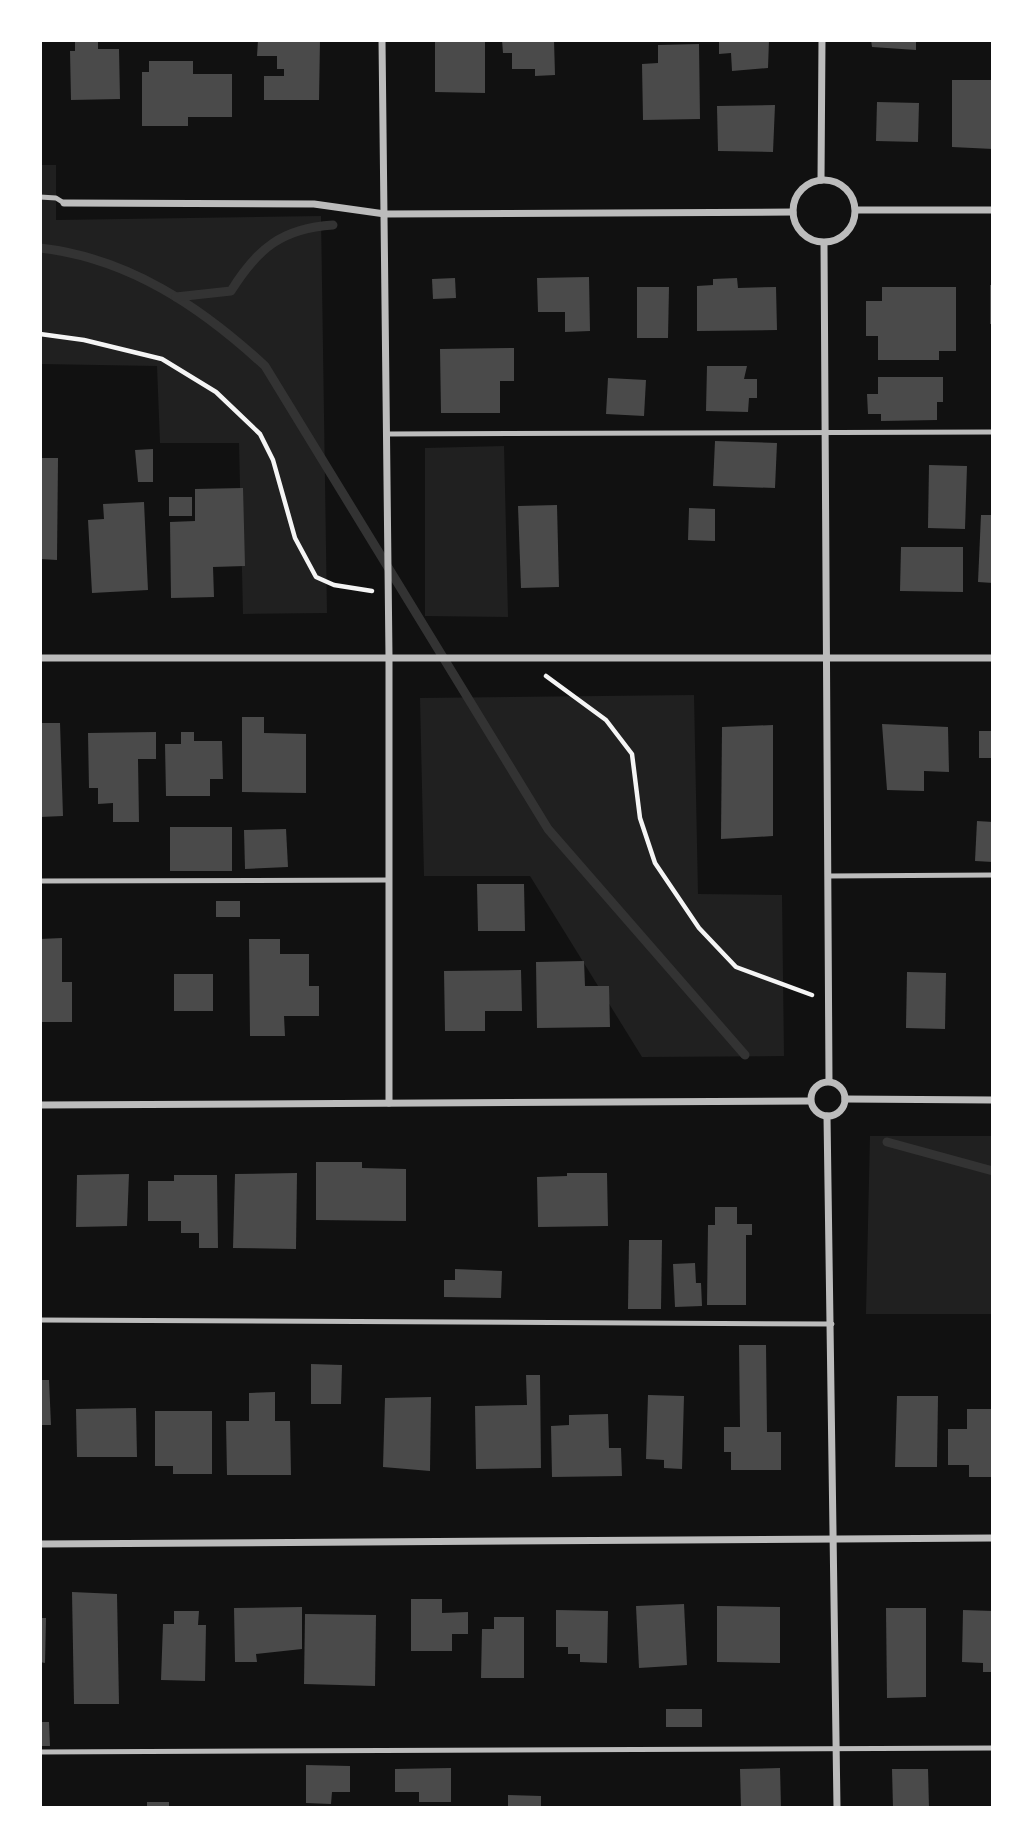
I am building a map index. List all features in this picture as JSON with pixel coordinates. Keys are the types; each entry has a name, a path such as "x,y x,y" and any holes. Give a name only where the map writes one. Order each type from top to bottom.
{"street":[{"path":"382,40 389,594 389,1103"},
{"path":"821,180 822,40"},
{"path":"821,180 836,182 848,190 856,210 853,224 845,236 824,243 806,237 799,230 793,212 798,194 812,182 821,180"},
{"path":"64,203 314,204 385,214 793,212"},
{"path":"856,210 993,210"},
{"path":"824,243 830,1081"},
{"path":"40,658 993,658"},
{"path":"830,1081 842,1088 845,1099 837,1113 827,1116 816,1112 810,1101 816,1086 830,1081"},
{"path":"845,1099 993,1100"},
{"path":"40,1105 810,1101"},
{"path":"827,1116 837,1808"},
{"path":"40,1545 993,1538"}],"lane":[{"path":"40,197 56,198 64,203"},
{"path":"387,434 993,432"},
{"path":"828,876 993,875"},
{"path":"40,881 389,880"},
{"path":"40,1320 832,1324"},
{"path":"40,1752 993,1748"}],"path":[{"path":"40,334 84,340 162,359 216,392 260,434 273,460 295,538 316,577 334,585 389,594"},
{"path":"520,657 606,720 632,754 640,818 655,863 699,928 736,967 830,1001"}],"shaded area":[{"path":"40,165 56,165 56,220 321,216 327,613 243,614 239,443 160,443 157,366 40,364"},
{"path":"504,446 508,617 425,616 425,448"},
{"path":"694,695 698,894 782,895 784,1056 642,1057 530,876 424,876 420,698"},
{"path":"870,1136 993,1136 993,1314 866,1314"}],"building":[{"path":"75,40 98,40 98,49 119,49 120,99 71,100 70,51 75,51"},
{"path":"258,40 320,40 319,100 264,100 264,76 284,76 284,69 277,69 277,56 257,56"},
{"path":"435,40 485,40 485,93 435,92"},
{"path":"502,40 554,40 555,75 535,76 535,69 512,69 512,53 503,53"},
{"path":"719,40 769,40 768,68 732,71 731,53 719,54"},
{"path":"871,40 916,40 916,50 872,47"},
{"path":"699,44 700,119 643,120 642,64 658,63 658,45"},
{"path":"149,61 193,61 193,74 232,74 232,117 188,117 188,126 142,126 142,72 149,72"},
{"path":"952,80 993,80 993,149 952,147"},
{"path":"877,102 919,103 918,142 876,141"},
{"path":"775,105 773,152 718,151 717,106"},
{"path":"589,277 590,331 565,332 565,312 538,312 537,278"},
{"path":"455,278 456,298 433,299 432,279"},
{"path":"737,278 738,288 776,287 777,330 697,331 697,286 713,285 713,279"},
{"path":"990,285 993,285 993,324 990,324"},
{"path":"637,287 669,287 668,338 637,338"},
{"path":"882,287 956,287 956,351 939,351 939,360 878,360 878,336 866,336 866,301 882,301"},
{"path":"514,348 514,381 500,381 500,413 441,413 440,349"},
{"path":"707,366 747,366 744,379 757,379 757,398 749,398 748,412 706,411"},
{"path":"878,377 943,377 943,402 937,402 937,420 881,421 881,414 868,414 867,394 878,394"},
{"path":"608,378 646,380 644,416 606,414"},
{"path":"715,441 777,443 775,488 713,486"},
{"path":"153,449 153,482 138,482 135,450"},
{"path":"40,458 58,458 57,560 40,559"},
{"path":"929,465 967,466 965,529 928,528"},
{"path":"243,488 245,566 213,567 214,597 171,598 170,522 195,521 195,489"},
{"path":"169,497 192,497 192,516 169,516"},
{"path":"144,502 148,590 92,593 88,520 104,519 103,504"},
{"path":"557,505 559,587 521,588 518,506"},
{"path":"689,508 715,509 715,541 688,540"},
{"path":"981,515 993,515 993,583 978,582"},
{"path":"901,547 963,547 963,592 900,591"},
{"path":"242,717 264,717 264,733 306,734 306,793 242,792"},
{"path":"40,723 60,723 63,816 40,817"},
{"path":"882,724 948,727 949,772 924,771 924,791 887,790"},
{"path":"773,725 773,836 721,839 722,727"},
{"path":"979,731 993,731 993,758 979,758"},
{"path":"156,732 156,759 138,759 139,822 113,822 113,803 98,804 98,788 89,788 88,733"},
{"path":"181,732 194,732 194,741 222,741 223,779 210,779 210,796 166,796 165,744 181,744"},
{"path":"977,821 993,822 993,862 975,861"},
{"path":"170,827 232,827 232,871 170,871"},
{"path":"286,829 288,867 245,869 244,830"},
{"path":"477,884 524,884 525,931 478,931"},
{"path":"216,901 240,901 240,917 216,917"},
{"path":"62,938 62,982 72,982 72,1022 40,1022 40,939"},
{"path":"249,939 280,939 280,954 309,954 309,986 319,986 319,1016 284,1016 285,1036 250,1036"},
{"path":"584,961 585,986 609,986 610,1027 537,1028 536,962"},
{"path":"521,970 522,1011 485,1011 485,1031 445,1031 444,971"},
{"path":"907,972 946,973 945,1029 906,1028"},
{"path":"174,974 213,974 213,1011 174,1011"},
{"path":"316,1162 362,1162 362,1168 406,1169 406,1221 316,1220"},
{"path":"297,1173 296,1249 233,1248 235,1174"},
{"path":"567,1173 607,1173 608,1226 538,1227 537,1177 567,1176"},
{"path":"129,1174 127,1226 76,1227 77,1175"},
{"path":"174,1175 217,1175 218,1248 199,1248 199,1233 181,1233 181,1221 148,1221 148,1181 174,1181"},
{"path":"715,1207 737,1207 737,1224 752,1224 752,1235 746,1235 746,1305 707,1305 708,1225 715,1225"},
{"path":"629,1240 662,1240 661,1309 628,1309"},
{"path":"695,1263 696,1283 701,1283 702,1306 675,1307 673,1264"},
{"path":"455,1269 502,1271 501,1298 444,1297 444,1280 455,1280"},
{"path":"739,1345 766,1345 767,1432 781,1432 781,1470 731,1470 731,1452 724,1452 724,1427 740,1427"},
{"path":"311,1364 342,1365 341,1404 311,1404"},
{"path":"526,1375 540,1375 541,1468 476,1469 475,1406 527,1405"},
{"path":"40,1380 49,1380 51,1425 40,1425"},
{"path":"275,1392 275,1421 290,1421 291,1475 227,1475 226,1421 249,1421 249,1393"},
{"path":"648,1395 684,1396 682,1469 664,1468 664,1460 646,1459"},
{"path":"897,1396 938,1396 937,1467 895,1467"},
{"path":"431,1397 430,1471 383,1467 385,1398"},
{"path":"136,1408 137,1457 77,1457 76,1409"},
{"path":"967,1409 993,1409 993,1477 969,1477 969,1465 948,1465 948,1429 967,1429"},
{"path":"155,1411 212,1411 212,1474 173,1474 173,1466 155,1466"},
{"path":"608,1414 609,1448 621,1448 622,1476 552,1477 551,1426 569,1425 569,1415"},
{"path":"72,1592 117,1594 119,1704 74,1704"},
{"path":"411,1599 442,1599 442,1613 468,1612 468,1634 452,1634 452,1651 411,1651"},
{"path":"684,1604 687,1665 639,1668 636,1606"},
{"path":"717,1606 780,1607 780,1663 717,1662"},
{"path":"302,1607 302,1649 256,1654 257,1662 235,1662 234,1608"},
{"path":"886,1608 926,1608 926,1697 887,1698"},
{"path":"556,1610 608,1611 607,1663 580,1662 580,1654 568,1654 568,1647 556,1647"},
{"path":"963,1610 993,1611 993,1672 983,1672 983,1663 962,1662"},
{"path":"174,1611 199,1611 198,1625 206,1625 205,1681 161,1680 163,1624 174,1624"},
{"path":"305,1614 376,1615 375,1686 304,1684"},
{"path":"494,1617 524,1617 524,1678 481,1678 482,1629 494,1629"},
{"path":"40,1618 46,1618 45,1663 40,1662"},
{"path":"666,1709 702,1709 702,1727 666,1727"},
{"path":"40,1722 49,1722 50,1746 40,1746"},
{"path":"306,1765 350,1766 350,1792 332,1792 331,1804 306,1803"},
{"path":"451,1768 451,1802 419,1802 419,1792 395,1792 395,1769"},
{"path":"780,1768 781,1808 741,1808 740,1769"},
{"path":"892,1769 928,1769 929,1808 893,1808"},
{"path":"508,1795 541,1796 541,1808 508,1808"},
{"path":"147,1802 169,1802 169,1808 147,1808"}],"waterway":[{"path":"176,297 231,291 251,263 273,243 299,231 333,225"},
{"path":"40,248 104,262 162,289 215,324 265,366 548,829 745,1055"},
{"path":"887,1142 993,1171"}]}
